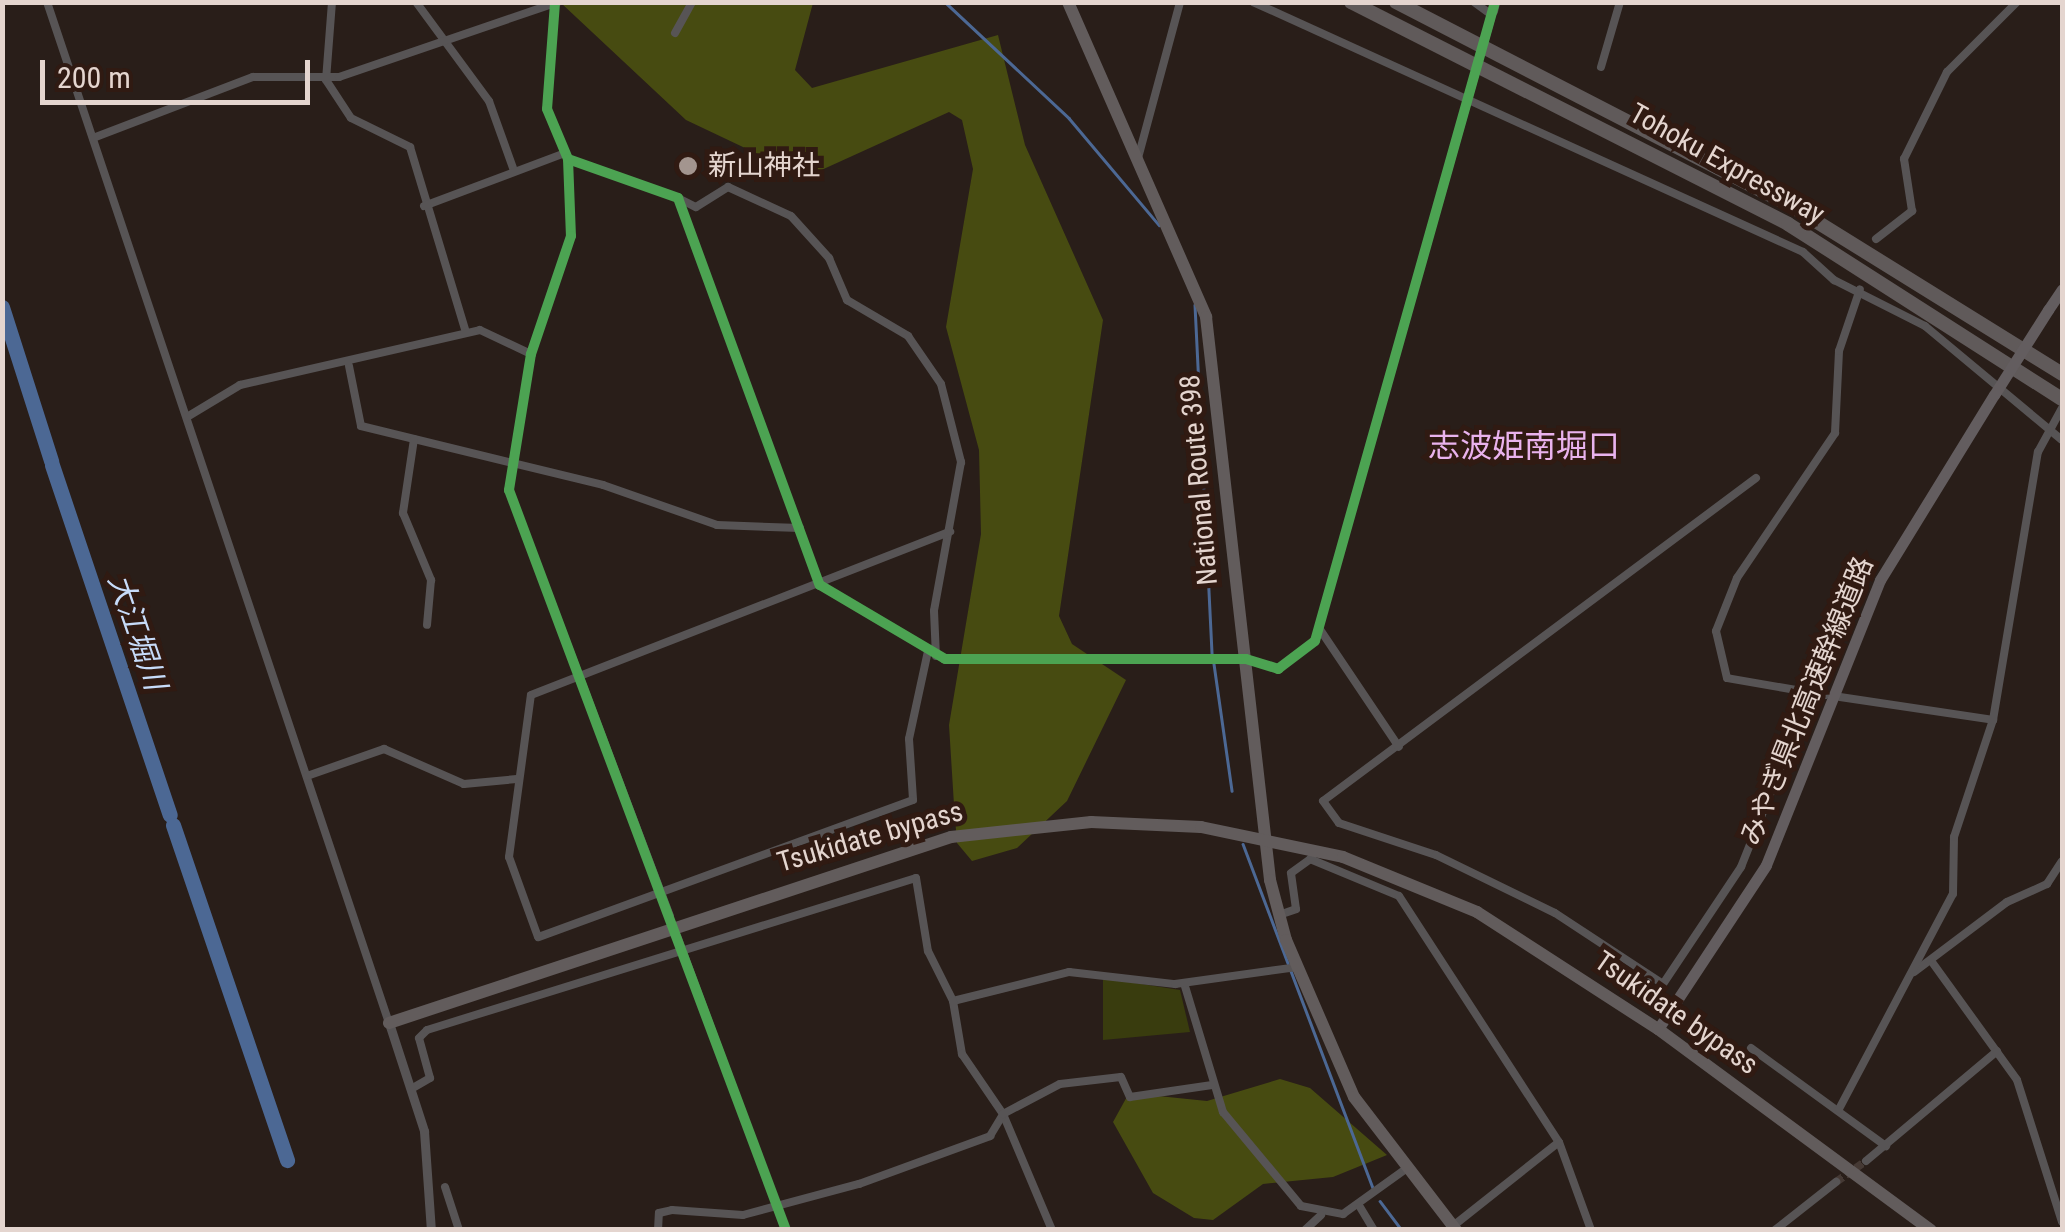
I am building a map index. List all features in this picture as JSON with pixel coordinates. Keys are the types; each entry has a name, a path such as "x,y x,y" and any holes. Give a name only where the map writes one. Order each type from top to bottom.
{"highway":[{"name":"National Route 398","path":"1068,2 1206,317 1278,915 1292,968 1339,1071 1455,1228"},
{"name":"Tohoku Expressway","path":"1351,2 1788,224 2062,400"},
{"name":"Tohoku Expressway","path":"1396,2 1793,206 2062,374"},
{"name":"Tsukidate bypass","path":"389,1022 951,836 1128,822 1268,838 1384,871 1477,912 1658,1028 1932,1230"}],"main road":[{"name":"みやぎ県北高速幹線道路","path":"1658,1028 1766,866 1880,580 2062,289"}],"street":[{"path":"47,2 412,1088 430,1230"},
{"path":"332,2 326,80 351,118 410,147 424,206 466,333"},
{"path":"416,2 489,101 514,171"},
{"path":"674,34 692,2"},
{"path":"1137,162 1180,2"},
{"path":"1253,2 1804,252 1848,285 1925,326 2062,440"},
{"path":"678,198 820,586 932,654 1246,659 1264,669 1292,665 1319,628 1493,11 1474,2"},
{"path":"1601,67 1620,2"},
{"path":"1876,239 1912,211 1904,159 1947,72 2018,2"},
{"path":"93,138 271,73 326,80 556,3 547,109 566,156 567,265 530,354 510,465 514,508 583,676 670,916"},
{"path":"424,206 514,171 566,156 696,207 728,187 791,216 830,258 847,300 908,336 941,384 960,440 950,532 932,654 909,738 913,800 660,889 538,937 509,857 531,695 820,586 950,532"},
{"path":"1848,285 1856,276"},
{"path":"1825,695 1726,678 1716,631 1736,578 1835,432 1836,366 1860,290"},
{"path":"187,417 240,386 350,366 466,333 494,330 530,354"},
{"path":"350,366 362,426 717,525 800,528"},
{"path":"1839,1109 1952,894 1954,837 1993,720 2049,429 2062,408"},
{"path":"414,439 403,513 431,580 427,625"},
{"path":"1756,478 1323,801 1339,822 1528,899 1663,984 1741,867 1812,692"},
{"path":"1319,628 1399,747"},
{"path":"1840,697 1993,720"},
{"path":"307,776 384,748 464,784 517,779"},
{"path":"1278,915 1296,909 1291,873 1310,859 1389,888 1559,1142 1591,1230"},
{"path":"1914,972 2007,902 2047,884 2062,862"},
{"path":"412,1088 430,1078 423,1031 916,878 928,951 952,1001 962,1054 1003,1114 1052,1230"},
{"path":"678,936 786,1230"},
{"path":"1932,962 1998,1051 2029,1109 2062,1222"},
{"path":"952,1001 1098,970 1184,983 1292,968"},
{"path":"1184,983 1212,1085 1258,1158 1321,1214"},
{"path":"1751,1048 1886,1146"},
{"path":"1866,1162 1998,1051"},
{"path":"658,1230 659,1213 672,1210 743,1215 990,1136 1003,1114 1060,1084 1121,1077 1130,1098 1212,1085"},
{"path":"1455,1228 1559,1142"},
{"path":"1305,1230 1321,1214 1360,1206 1407,1168"},
{"path":"1775,1230 1836,1182"},
{"path":"445,1187 459,1230"},
{"path":"1360,1206 1374,1230"}],"green space":[{"path":"561,3 813,3 795,70 812,88 998,35 1025,145 1103,320 1059,616 1072,644 1126,680 1067,801 1017,848 972,861 957,843 954,805 949,725 981,534 979,450 946,327 973,169 962,120 949,112 817,172 768,159 686,120"},
{"path":"1103,978 1180,990 1190,1032 1103,1040"},
{"path":"1280,1079 1310,1088 1387,1155 1333,1177 1263,1184 1213,1220 1194,1218 1153,1193 1113,1122 1129,1093 1207,1101"}],"waterway":[{"path":"945,2 1069,118 1159,225"},
{"path":"1195,305 1212,656"},
{"name":"大江堀川","path":"2,307 51,461"},
{"name":"大江堀川","path":"52,465 170,815"},
{"path":"1214,664 1232,791"},
{"name":"大江堀川","path":"173,825 287,1160"},
{"path":"1243,844 1373,1188"},
{"path":"1380,1201 1402,1230"}],"tunnel":[{"path":"1836,1182 1866,1161"}],"cycle path":[{"path":"568,159 678,198 820,585 945,659 1246,659 1278,669 1315,641 1495,2"},
{"path":"555,3 547,109 568,159 571,236 531,354 509,490 786,1230"}],"place":[{"name":"新山神社","path":"688,166"}],"district":[{"name":"志波姫南堀口","path":"1524,446"}]}
